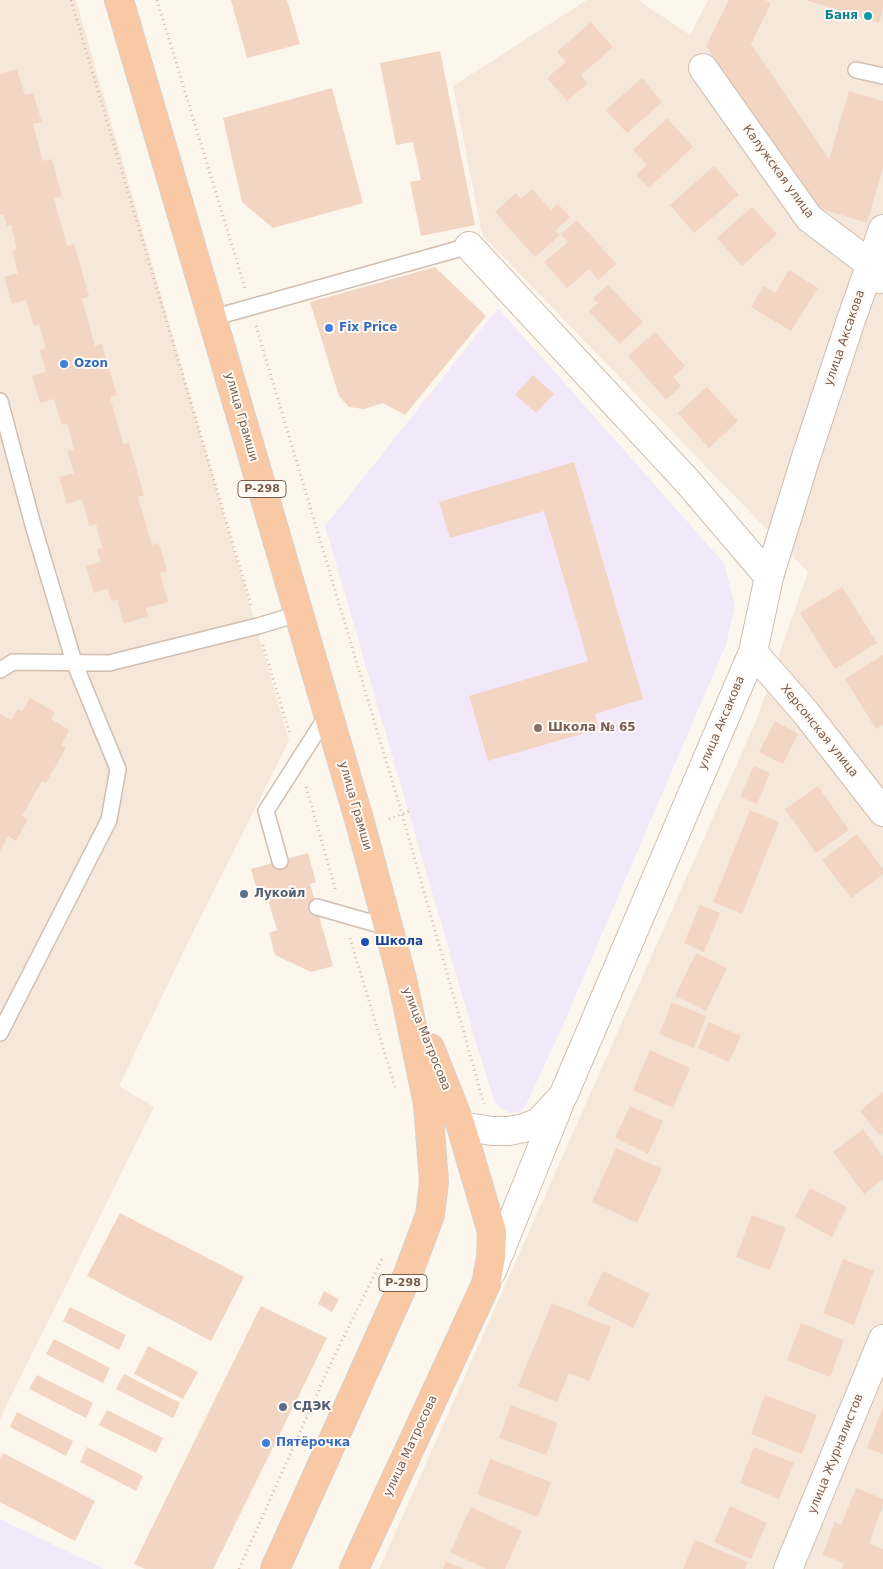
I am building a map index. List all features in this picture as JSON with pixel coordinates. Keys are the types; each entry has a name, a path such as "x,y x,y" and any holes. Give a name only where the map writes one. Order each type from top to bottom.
{"highway":[{"name":"улица Грамши","path":"119,0 361,826 402,979"},
{"name":"улица Матросова","path":"354,1569 486,1284 491,1257 492,1232 461,1126 402,979"},
{"name":"улица Матросова","path":"275,1569 408,1274 430,1215 434,1182 428,1104 402,979"}],"street":[{"name":"Калужская улица","path":"703,68 809,218 877,275"},
{"name":"улица Аксакова","path":"461,1126 492,1131 509,1131 524,1128 538,1122 563,1096 753,652 769,577 805,460 877,275 883,229"},
{"path":"469,246 688,482 769,577"},
{"name":"Херсонская улица","path":"753,652 806,713 883,812"},
{"path":"486,1284 563,1096"},
{"name":"улица Журналистов","path":"788,1569 883,1339"}],"lane":[{"path":"856,70 883,76"},
{"path":"212,318 469,246"},
{"path":"0,401 33,525 74,662 118,769 109,820 0,1032"},
{"path":"0,670 13,662 110,662 298,614"},
{"path":"280,861 266,811 328,714"},
{"path":"317,907 387,927"}],"path":[{"path":"157,0 251,307 402,814 486,1108"},
{"path":"389,819 409,811"}],"shaded area":[{"path":"0,0 76,0 289,741 195,928 119,1086 154,1107 0,1419"},
{"path":"587,0 638,0 690,35 708,0 883,0 883,1569 379,1569 756,721 808,572 482,235 453,86"},
{"name":"Школа № 65","path":"498,308 724,563 735,605 726,645 564,1023 526,1105 519,1112 510,1113 495,1103 477,1046 325,526"},
{"path":"0,1519 104,1569 0,1569"}],"building":[{"path":"231,0 287,0 300,44 247,58"},
{"path":"729,0 765,0 771,3 751,44 829,159 849,91 883,101 883,168 867,223 815,207 706,46"},
{"name":"Баня","path":"806,0 883,0 883,9 879,23"},
{"path":"591,22 613,47 581,75 588,83 567,101 547,78 566,62 557,52"},
{"path":"440,51 475,225 421,236 410,182 421,180 413,142 396,145 380,63"},
{"path":"17,69 25,95 33,93 42,122 33,124 43,161 52,159 62,196 54,199 67,246 74,244 89,296 82,299 95,346 102,344 117,395 110,397 123,444 129,443 144,495 138,497 152,545 159,543 167,571 160,573 168,602 146,608 148,616 124,624 117,600 111,601 108,589 94,593 86,566 101,562 97,549 102,548 96,524 89,526 82,499 67,504 59,477 74,473 67,451 74,449 67,423 62,425 54,399 40,403 32,376 46,372 40,350 46,348 39,324 34,326 26,300 12,304 4,277 18,273 12,251 17,249 11,225 7,226 3,214 0,215 0,74"},
{"path":"642,78 662,102 627,133 606,110"},
{"path":"332,88 363,203 273,228 242,202 223,118"},
{"path":"667,118 693,147 649,188 636,175 647,165 633,150"},
{"path":"714,166 739,195 694,233 670,205"},
{"path":"532,189 551,210 558,204 570,217 555,231 560,235 535,257 495,212 516,193 521,199"},
{"path":"752,207 777,234 742,266 717,238"},
{"path":"577,220 616,264 598,280 589,269 567,288 544,262 568,242 561,234"},
{"path":"435,267 486,316 405,415 383,403 364,409 349,407 339,396 310,302"},
{"path":"789,270 818,288 791,331 751,307 764,286 775,293"},
{"path":"608,285 643,322 620,344 589,311 598,303 593,298"},
{"path":"655,332 685,366 673,377 681,386 666,400 628,356"},
{"path":"533,375 554,394 536,413 515,395"},
{"path":"707,387 738,421 709,448 678,413"},
{"path":"574,462 643,699 595,714 599,729 488,761 469,696 588,661 544,511 450,538 439,502"},
{"path":"842,587 877,643 835,669 800,613"},
{"path":"883,655 883,725 876,729 845,679"},
{"path":"30,698 55,712 51,719 69,730 61,745 66,748 46,783 42,781 22,816 28,819 16,841 8,836 0,851 0,714 11,720 18,709 22,711"},
{"path":"775,721 798,734 783,764 759,752"},
{"path":"754,766 770,773 757,804 740,797"},
{"path":"818,786 849,830 816,853 785,809"},
{"path":"750,810 779,822 742,914 713,902"},
{"path":"857,834 883,869 883,874 851,898 822,860"},
{"path":"308,853 316,882 310,884 333,966 311,972 275,955 269,933 277,930 267,896 259,898 251,869"},
{"path":"700,905 720,913 704,952 684,943"},
{"path":"696,953 727,968 706,1011 675,996"},
{"path":"672,1002 706,1016 694,1048 659,1034"},
{"path":"709,1022 741,1036 729,1062 698,1048"},
{"path":"650,1050 690,1068 673,1108 633,1090"},
{"path":"883,1092 883,1133 880,1136 860,1111"},
{"path":"630,1106 663,1121 648,1154 615,1138"},
{"path":"863,1129 883,1157 883,1179 864,1194 833,1152"},
{"path":"616,1148 662,1169 637,1223 592,1202"},
{"path":"810,1188 847,1207 832,1237 795,1217"},
{"path":"120,1213 244,1277 211,1341 87,1276"},
{"path":"752,1215 786,1228 770,1270 736,1257"},
{"path":"843,1259 874,1271 854,1325 823,1313"},
{"path":"603,1271 650,1294 633,1328 587,1305"},
{"path":"324,1291 339,1299 332,1312 318,1304"},
{"path":"552,1303 611,1327 589,1381 569,1373 557,1402 518,1386"},
{"path":"261,1306 327,1338 213,1569 145,1569 134,1564"},
{"path":"70,1307 126,1335 119,1350 63,1321"},
{"path":"801,1323 844,1340 830,1377 787,1360"},
{"path":"54,1339 110,1368 103,1383 46,1354"},
{"path":"148,1346 198,1372 183,1399 134,1374"},
{"path":"124,1374 180,1403 173,1418 116,1389"},
{"path":"37,1375 93,1403 86,1418 29,1389"},
{"path":"765,1395 817,1415 802,1454 751,1434"},
{"path":"511,1405 558,1423 546,1455 499,1438"},
{"path":"883,1407 883,1454 867,1448"},
{"path":"107,1410 163,1438 156,1453 99,1425"},
{"path":"17,1412 73,1441 66,1456 10,1427"},
{"path":"87,1447 143,1476 136,1491 80,1462"},
{"path":"754,1447 794,1463 779,1499 740,1483"},
{"path":"3,1453 95,1501 75,1541 0,1502 0,1458"},
{"path":"490,1459 551,1482 538,1517 477,1494"},
{"path":"856,1488 883,1499 883,1506 869,1543 883,1549 883,1569 842,1569 844,1563 822,1555 835,1522 841,1525"},
{"path":"730,1506 767,1523 751,1559 714,1542"},
{"path":"471,1507 522,1531 505,1569 486,1569 450,1552"},
{"path":"695,1540 748,1562 745,1569 683,1569"},
{"path":"446,1561 464,1569 443,1569"}],"place":[{"name":"Баня","path":"868,16"},
{"name":"Fix Price","path":"329,328"},
{"name":"Ozon","path":"64,364"},
{"name":"Школа № 65","path":"538,728"},
{"name":"Лукойл","path":"244,894"},
{"name":"Школа","path":"365,942"},
{"name":"СДЭК","path":"283,1407"},
{"name":"Пятёрочка","path":"266,1443"}]}
